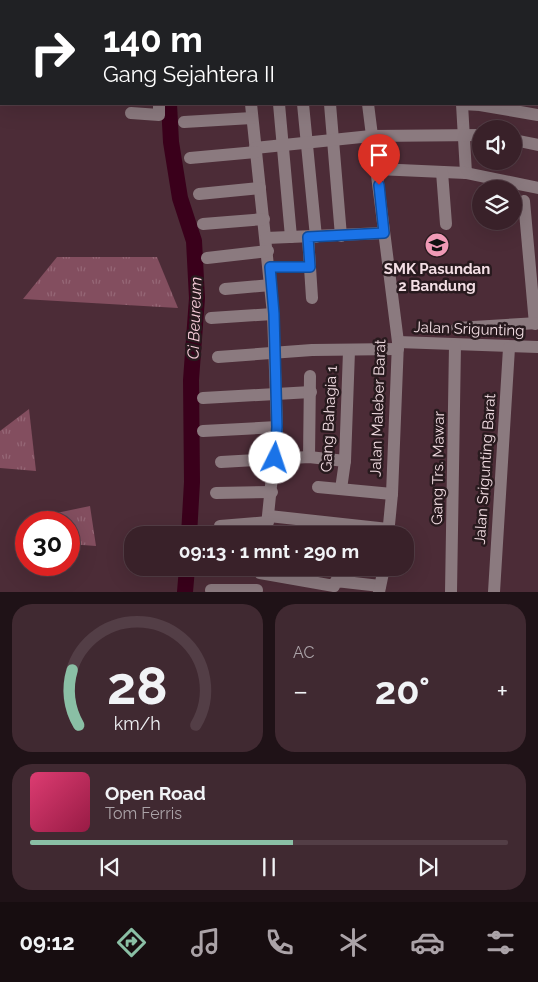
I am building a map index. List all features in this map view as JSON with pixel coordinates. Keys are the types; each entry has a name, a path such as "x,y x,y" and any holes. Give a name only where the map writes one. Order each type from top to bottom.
{"street":[{"path":"131,113 159,115 159,105"},
{"path":"251,105 274,314 273,353 277,427 268,525"},
{"path":"280,105 290,237"},
{"path":"303,105 312,237 310,267 312,298"},
{"path":"330,105 341,236"},
{"name":"Jalan Maleber Barat","path":"368,105 398,346 392,494 389,526"},
{"path":"462,105 466,173"},
{"path":"480,105 538,115"},
{"path":"184,122 252,118"},
{"path":"190,158 372,136 472,135"},
{"path":"522,142 538,145"},
{"path":"377,169 466,173 538,188"},
{"path":"442,172 446,224"},
{"path":"199,194 260,188"},
{"path":"458,328 536,323 524,201"},
{"path":"203,224 264,219"},
{"path":"207,258 290,237 384,233"},
{"path":"270,267 310,267"},
{"path":"225,289 271,285"},
{"path":"211,318 274,314"},
{"name":"Gang Trs. Mawar","path":"452,592 455,345"},
{"name":"Jalan Srigunting","path":"218,357 312,350 349,351 398,346 538,347"},
{"name":"Jalan Srigunting Barat","path":"494,592 509,348"},
{"name":"Gang Bahagia 1","path":"341,490 345,461 349,351"},
{"path":"309,457 310,376"},
{"path":"203,398 311,392"},
{"path":"203,431 277,427"},
{"path":"221,462 309,457 345,461"},
{"path":"318,487 392,494"},
{"path":"216,493 272,492"},
{"path":"220,526 285,526"},
{"path":"211,590 257,591 260,576"},
{"path":"288,576 334,586 336,580 380,589 382,576"}],"green space":[{"path":"57,257 157,257 178,308 23,299"},
{"path":"29,409 36,471 0,468 0,431"},
{"path":"90,506 96,546 80,545 80,511 66,511"}],"waterway":[{"name":"Ci Beureum","path":"169,105 171,142 180,198 194,241 197,298 191,380 192,482 190,526"},
{"name":"Ci Beureum","path":"185,592 186,576"}],"place":[{"name":"SMK Pasundan 2 Bandung","path":"437,245"}],"route":[{"path":"275,458 277,427 273,353 274,314 270,267 310,267 308,237 384,233 379,185"}]}
